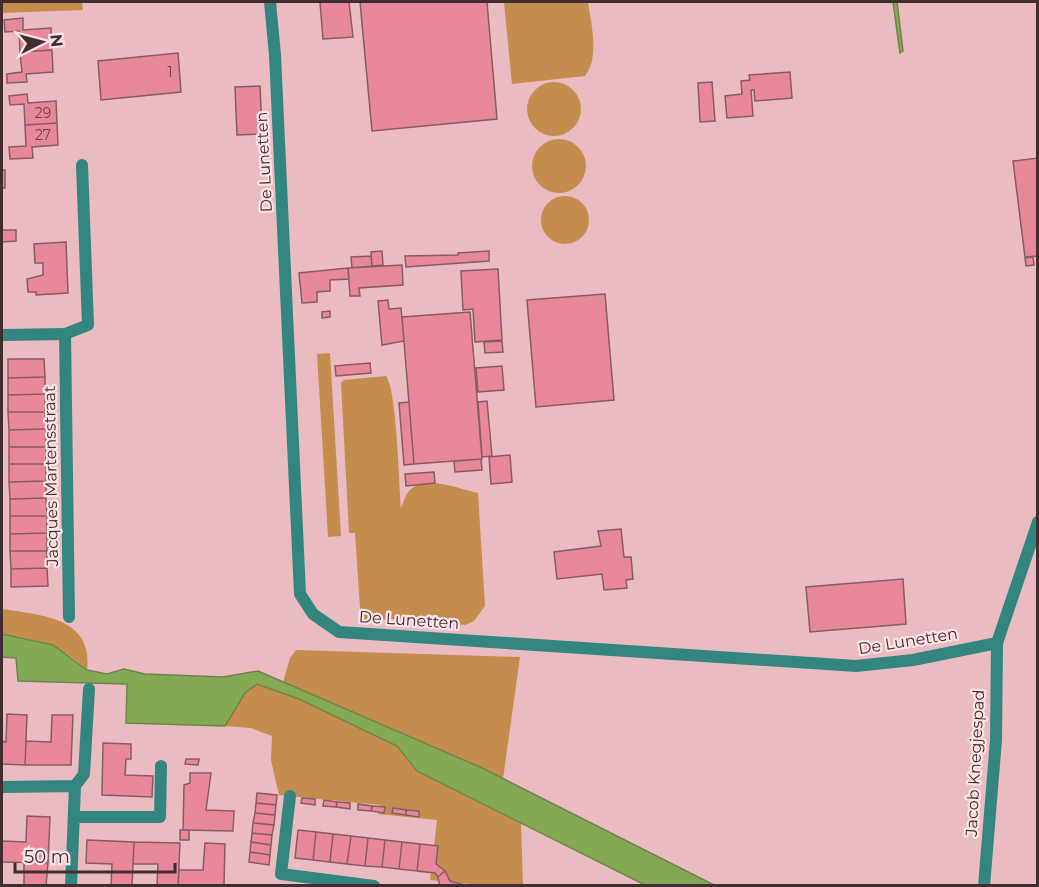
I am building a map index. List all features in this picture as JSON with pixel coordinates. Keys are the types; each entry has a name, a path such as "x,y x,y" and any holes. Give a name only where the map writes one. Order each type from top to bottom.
{"street":[{"name":"De Lunetten","path":"270,2 275,55 300,594 313,614 339,632 856,666 913,660 997,643"},
{"path":"2,335 65,334 88,325 82,165"},
{"name":"Jacques Martensstraat","path":"65,334 69,617"},
{"path":"997,643 1038,522"},
{"name":"Jacob Knegjespad","path":"984,885 996,740 997,643"},
{"path":"71,885 75,786 84,774 89,689"},
{"path":"75,817 160,817 161,766"},
{"path":"2,788 75,786"},
{"path":"290,796 281,874 344,884 374,885"}],"shaded area":[{"path":"2,2 82,2 83,10 2,13"},
{"path":"504,2 588,2 593,50 590,68 585,76 512,84"},
{"path":"893,2 897,2 903,51 900,53"},
{"path":"549,82 559,82 569,86 577,94 581,109 577,124 569,132 559,136 549,136 539,132 531,124 527,114 527,104 531,94 539,86"},
{"path":"559,139 569,141 578,147 584,156 586,166 584,176 578,185 569,191 559,193 549,191 540,185 534,176 532,166 534,156 540,147 549,141"},
{"path":"560,196 570,196 585,206 589,220 585,234 579,240 570,244 560,244 545,234 541,225 541,215 551,200"},
{"path":"330,353 341,536 328,537 317,354"},
{"path":"386,376 393,399 401,508 409,491 424,484 442,484 478,493 485,606 474,621 465,625 447,623 436,615 361,622 355,533 349,533 341,383 344,380"},
{"path":"2,609 47,617 73,629 82,639 87,652 87,670 58,649 26,638 2,634"},
{"path":"2,634 53,645 87,670 107,674 124,669 145,674 223,677 258,671 480,767 714,885 645,885 417,771 397,746 299,699 257,684 245,693 225,726 126,723 127,684 18,681 16,658 2,657"},
{"path":"296,650 520,657 503,779 283,682 290,658"},
{"path":"257,684 288,694 359,726 397,746 417,771 521,822 523,885 480,885 430,880 437,820 378,814 380,805 279,795 271,760 272,736 251,728 225,726 245,693"}],"building":[{"path":"320,2 349,2 353,37 323,39"},
{"path":"360,2 487,2 497,119 372,131"},
{"path":"23,18 23,30 51,28 52,50 20,52 19,31 5,32 4,20"},
{"path":"52,50 53,72 26,74 27,82 7,83 7,74 22,72 20,52"},
{"path":"178,53 181,92 101,100 98,61"},
{"path":"790,72 792,98 755,101 754,90 751,90 753,116 727,118 725,96 742,94 741,81 750,80 749,75"},
{"path":"712,82 715,121 700,122 698,83"},
{"path":"260,86 262,134 237,135 235,87"},
{"path":"27,94 28,103 56,101 57,123 25,125 24,104 10,105 9,96"},
{"path":"57,123 58,145 32,147 33,158 10,159 9,147 26,146 25,125"},
{"path":"1038,158 1038,256 1025,257 1013,161"},
{"path":"2,170 5,170 5,188 2,188"},
{"path":"2,230 16,230 16,241 2,242"},
{"path":"66,242 68,293 36,295 36,292 28,292 27,279 43,275 43,263 35,263 34,244"},
{"path":"382,251 383,265 372,266 371,252"},
{"path":"489,251 489,261 406,267 405,256 458,255 458,253"},
{"path":"371,256 372,266 352,268 351,257"},
{"path":"1033,257 1034,265 1026,266 1025,258"},
{"path":"402,265 403,285 359,288 360,296 350,296 348,268"},
{"path":"348,268 349,279 330,280 330,291 317,292 317,302 302,303 299,273"},
{"path":"498,269 502,340 475,342 473,309 463,310 461,271"},
{"path":"605,294 614,400 536,407 527,300"},
{"path":"388,300 389,309 401,308 404,341 382,345 378,301"},
{"path":"330,311 330,317 322,318 322,312"},
{"path":"470,312 482,459 414,464 402,317"},
{"path":"502,341 503,352 485,353 484,342"},
{"path":"8,359 44,359 45,377 8,378"},
{"path":"370,363 371,373 336,376 335,366"},
{"path":"502,366 504,390 478,392 476,368"},
{"path":"45,377 45,394 8,395 8,378"},
{"path":"45,394 45,412 8,412 8,395"},
{"path":"487,401 492,456 482,457 478,402"},
{"path":"409,402 414,464 404,465 399,403"},
{"path":"8,412 45,412 46,429 9,430"},
{"path":"46,429 46,447 9,447 9,430"},
{"path":"9,447 46,447 46,464 9,464"},
{"path":"510,455 512,482 491,484 489,457"},
{"path":"481,459 482,470 455,472 454,461"},
{"path":"9,464 46,464 46,481 9,482"},
{"path":"434,472 435,483 406,486 405,474"},
{"path":"46,481 46,498 10,499 9,482"},
{"path":"46,498 47,516 10,516 10,499"},
{"path":"10,516 47,516 47,533 10,534"},
{"path":"621,529 624,557 631,557 633,579 626,580 627,588 604,590 602,574 557,579 554,552 601,546 598,531"},
{"path":"47,533 47,551 10,551 10,534"},
{"path":"10,551 47,551 47,568 11,569"},
{"path":"47,568 48,586 11,587 11,569"},
{"path":"903,579 906,624 810,632 806,587"},
{"path":"7,714 27,715 25,765 2,764 2,741 6,742"},
{"path":"52,715 73,715 71,765 25,765 26,741 51,742"},
{"path":"103,743 131,744 131,759 126,759 125,775 153,776 152,797 102,795"},
{"path":"186,759 199,759 198,765 185,764"},
{"path":"190,773 211,773 206,810 234,811 233,831 183,830 184,785 190,783"},
{"path":"257,793 277,795 276,805 256,803"},
{"path":"302,798 315,799 315,805 301,803"},
{"path":"324,800 337,802 336,807 323,806"},
{"path":"337,802 350,803 350,809 336,807"},
{"path":"256,803 276,805 275,815 255,813"},
{"path":"358,804 372,806 371,811 358,810"},
{"path":"372,806 385,807 384,813 371,811"},
{"path":"393,808 406,810 406,815 392,813"},
{"path":"406,810 419,811 419,817 406,815"},
{"path":"255,813 275,815 274,825 253,823"},
{"path":"27,816 50,817 48,863 2,862 2,841 26,842"},
{"path":"253,823 274,825 272,835 252,833"},
{"path":"180,830 189,830 189,840 180,840"},
{"path":"298,830 316,832 313,860 295,858"},
{"path":"316,832 333,834 330,862 313,860"},
{"path":"252,833 272,835 271,845 251,842"},
{"path":"333,834 351,836 347,864 330,862"},
{"path":"351,836 368,838 365,866 347,864"},
{"path":"368,838 385,840 382,867 365,866"},
{"path":"87,840 134,842 132,886 111,886 112,864 86,863"},
{"path":"385,840 402,842 399,869 382,867"},
{"path":"134,842 180,843 178,886 157,886 158,864 133,864"},
{"path":"251,842 271,845 270,855 250,852"},
{"path":"402,842 420,844 417,871 399,869"},
{"path":"205,843 225,844 224,886 178,886 179,870 203,870"},
{"path":"420,844 438,846 436,864 445,871 438,877 435,873 417,871"},
{"path":"250,852 270,855 269,865 249,862"},
{"path":"24,862 48,863 46,886 24,886"},
{"path":"445,871 450,881 468,886 440,886 438,877"}]}
